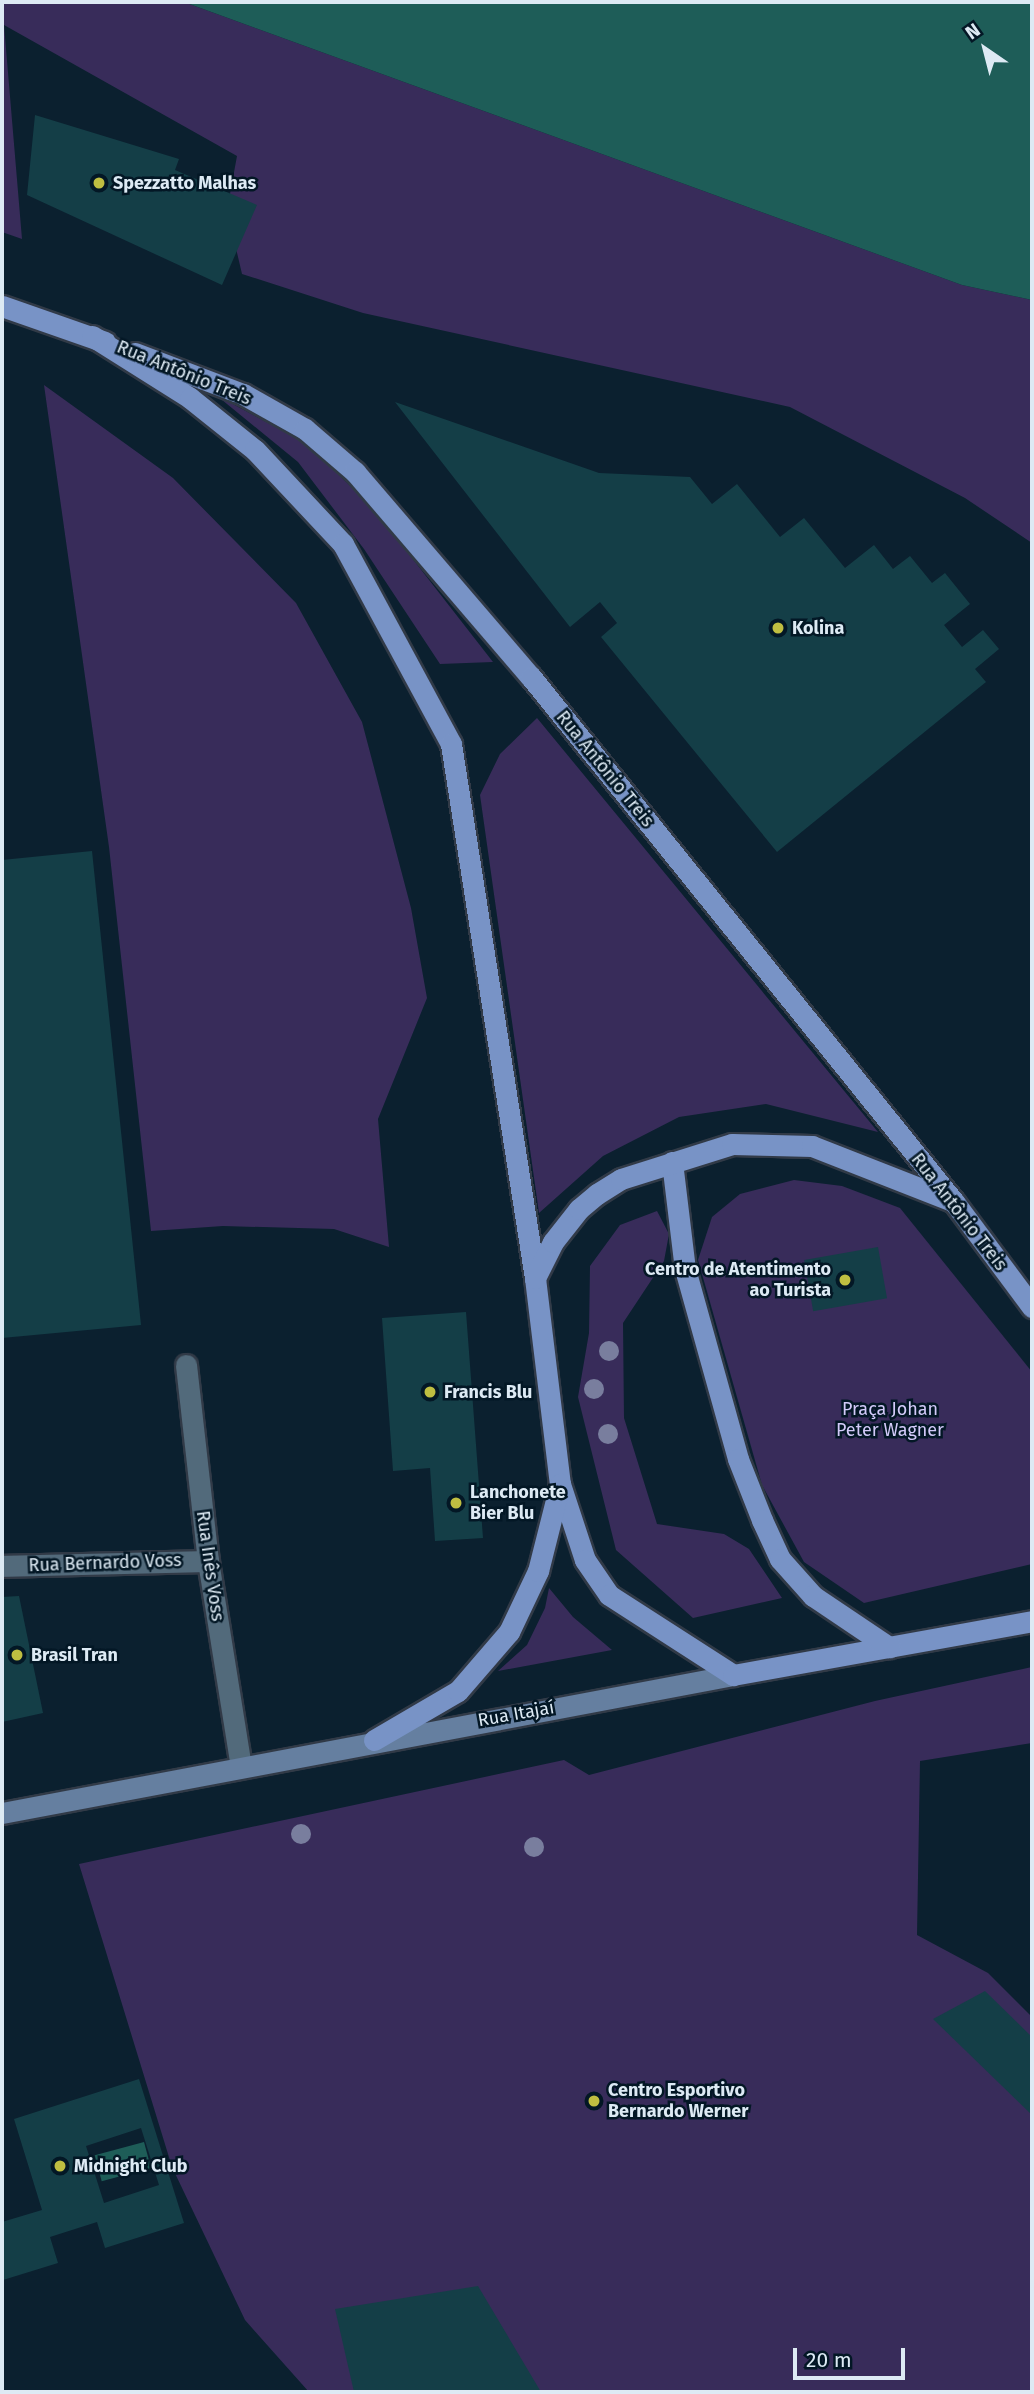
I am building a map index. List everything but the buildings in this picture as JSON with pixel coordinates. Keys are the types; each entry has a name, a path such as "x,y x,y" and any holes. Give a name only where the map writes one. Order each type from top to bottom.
{"main road":[{"name":"Rua Antônio Treis","path":"2,306 243,394 305,429 355,472 531,677 954,1202 1032,1307"},
{"name":"Rua Antônio Treis","path":"92,337 190,398 255,450 343,544 451,744 535,1278 560,1485 586,1560 609,1595 733,1675"},
{"path":"535,1278 553,1242 579,1209 621,1179 732,1144 812,1146 954,1202"},
{"path":"672,1162 685,1269 738,1459 762,1520 780,1559 813,1596 889,1647"},
{"name":"Rua Antônio Treis","path":"374,1740 458,1690 509,1632 538,1571 560,1485"},
{"name":"Rua Itajaí","path":"2,1813 374,1740 1032,1621"}],"street":[{"name":"Rua Inês Voss","path":"186,1365 208,1561 241,1766"},
{"name":"Rua Bernardo Voss","path":"2,1566 208,1561"}],"green space":[{"path":"2,2 184,2 962,285 1032,300 1032,543 965,498 790,407 363,313 242,274 227,210 237,156 4,25 22,239 2,232"},
{"path":"44,385 173,478 296,603 362,722 411,908 427,998 378,1119 389,1247 334,1229 223,1226 151,1231 109,847"},
{"path":"216,395 307,444 373,508 493,662 440,664 364,549 298,462"},
{"path":"537,718 878,1132 766,1104 679,1117 603,1156 539,1213 480,795 500,754"},
{"name":"Praça Johan Peter Wagner","path":"794,1180 842,1186 900,1208 1032,1372 1032,1564 864,1603 804,1562 762,1485 698,1260 712,1217 740,1194"},
{"path":"657,1211 669,1234 664,1261 623,1323 624,1418 657,1524 724,1534 749,1549 782,1598 693,1618 616,1550 578,1397 589,1333 590,1266 620,1225"},
{"path":"549,1588 573,1617 612,1650 498,1671 527,1645 545,1608"},
{"name":"Centro Esportivo Bernardo Werner","path":"1032,1667 1032,1743 920,1761 917,1935 988,1973 1032,2017 1032,2392 309,2392 245,2320 172,2167 79,1864 564,1760 589,1775 875,1701"}],"shaded area":[{"path":"184,2 1032,2 1032,300 962,285"},
{"path":"144,2142 151,2168 102,2181 95,2155"}],"place":[{"name":"Spezzatto Malhas","path":"99,183"},
{"name":"Kolina","path":"778,628"},
{"name":"Centro de Atentimento ao Turista","path":"845,1280"},
{"name":"Francis Blu","path":"430,1392"},
{"name":"Lanchonete Bier Blu","path":"456,1503"},
{"name":"Brasil Tran","path":"17,1655"},
{"name":"Centro Esportivo Bernardo Werner","path":"594,2101"},
{"name":"Midnight Club","path":"60,2166"}]}
